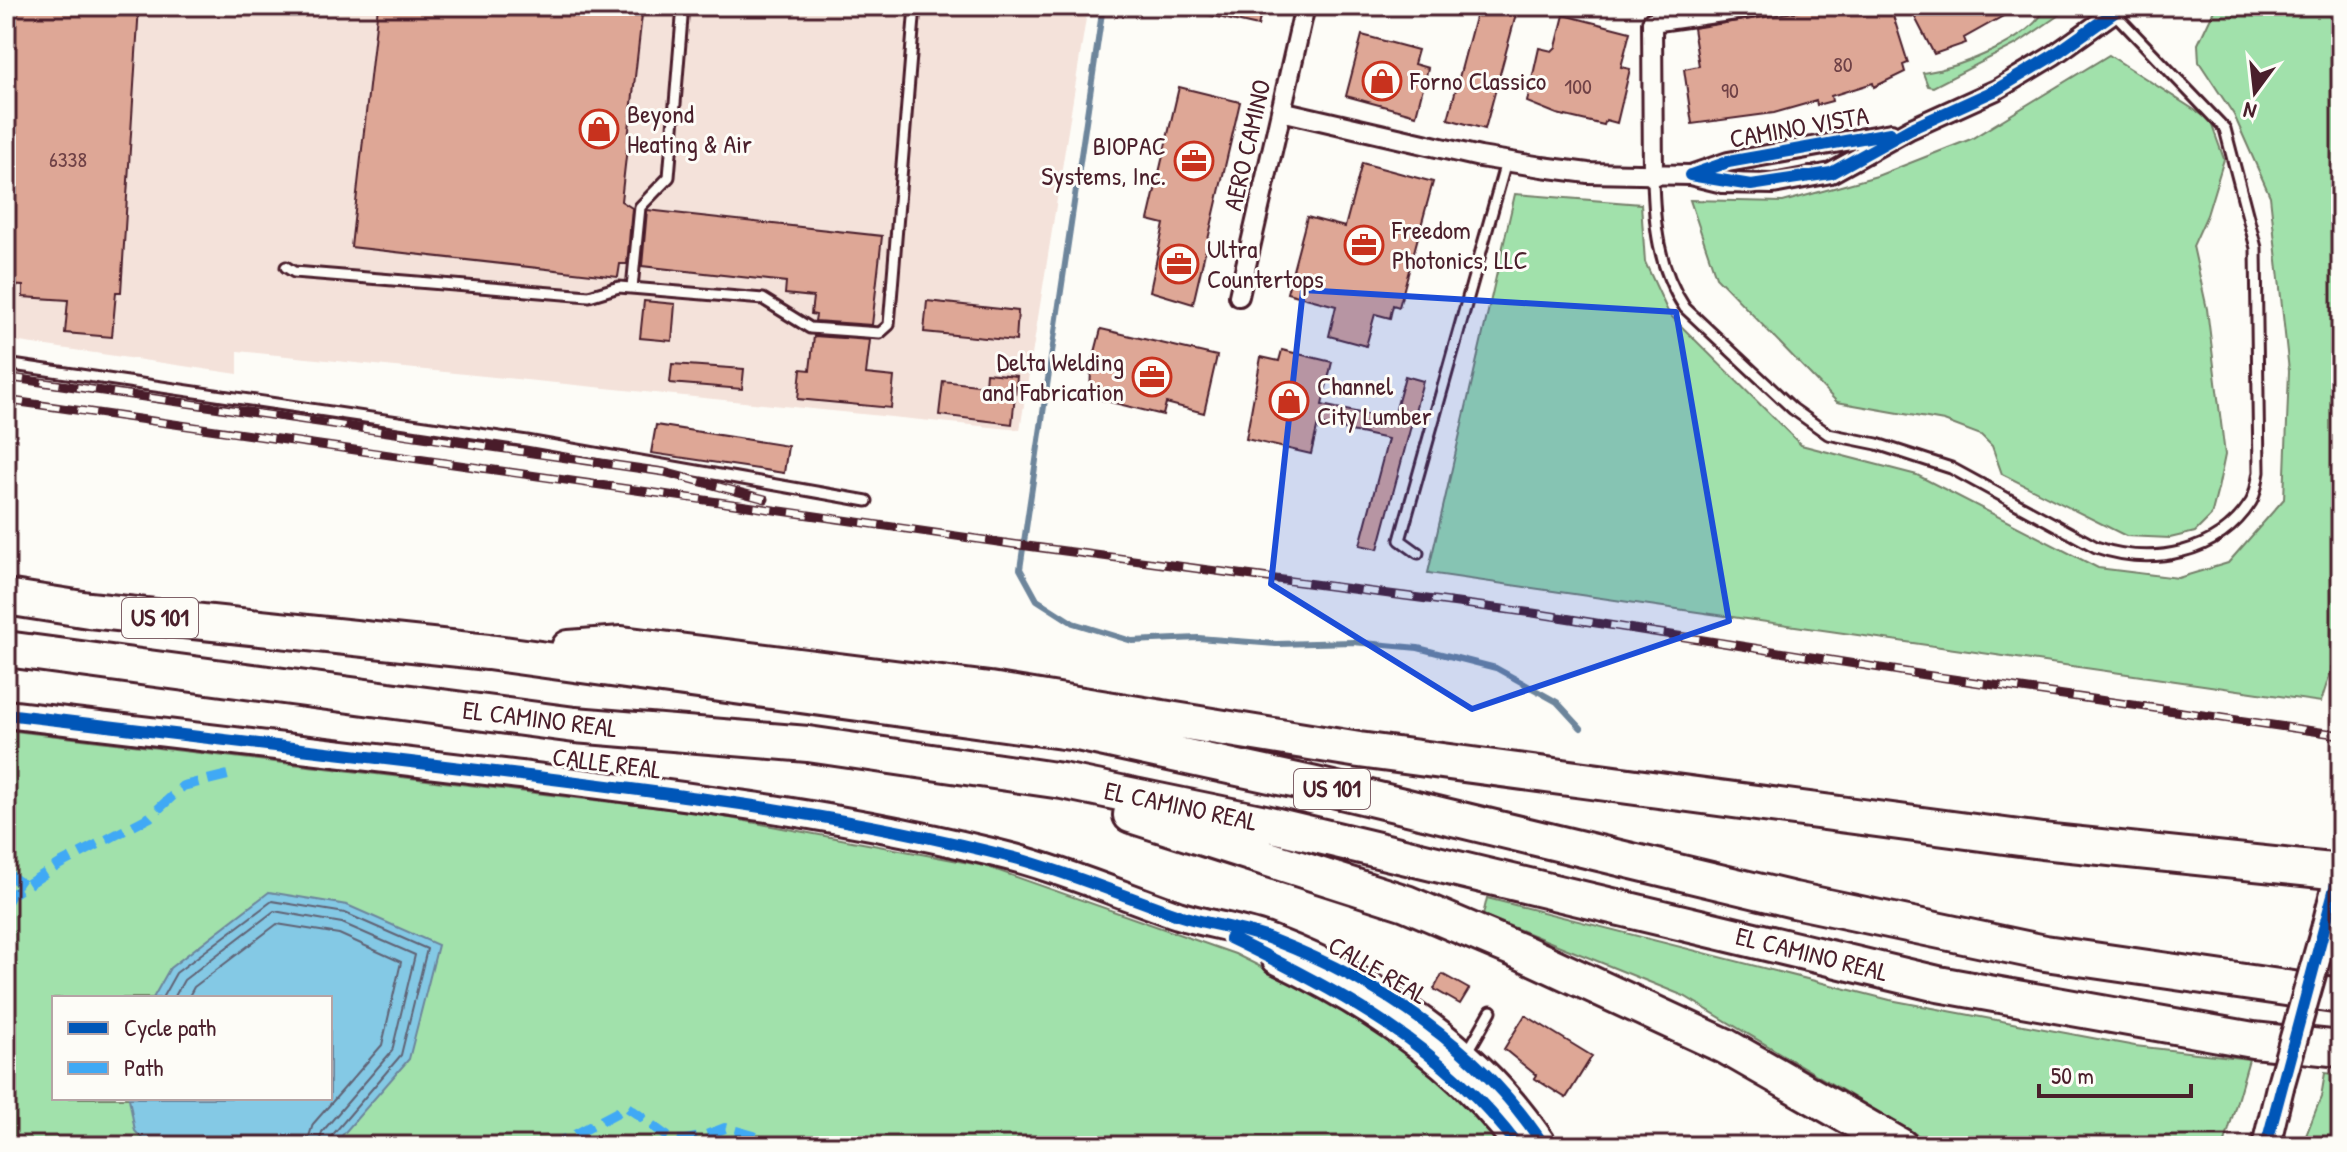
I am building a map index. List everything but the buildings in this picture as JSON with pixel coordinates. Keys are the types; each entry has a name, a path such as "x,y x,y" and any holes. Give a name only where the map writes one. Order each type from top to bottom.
{"highway":[{"name":"EL CAMINO REAL","path":"6,597 89,610 488,652 1077,733 1316,785 1794,900 2045,953 2341,996"},
{"path":"488,652 622,644 990,690 1343,748 2042,841 2341,872"},
{"name":"EL CAMINO REAL","path":"6,649 575,725 808,744 1062,781 1265,823 1938,984 2253,1040 2341,1049"},
{"path":"1062,781 1119,811 1406,903 1524,953 1725,1046 1900,1146"}],"main road":[{"name":"CALLE REAL","path":"6,714 716,800 929,837 1021,860 1190,919 1270,938 1329,964 1384,995 1437,1031 1523,1113 1544,1146"},
{"path":"2266,1146 2341,865"},
{"name":"CALLE REAL","path":"1190,919 1316,979 1373,1013 1425,1050 1480,1103 1518,1146"}],"street":[{"name":"AERO CAMINO","path":"1239,296 1305,6"},
{"path":"1653,177 1652,22 1764,6"},
{"name":"CAMINO VISTA","path":"1281,111 1506,162 1588,173 1653,177 1690,175 1751,185 1819,177 1910,129 1996,90 2054,55 2118,10"},
{"name":"CAMINO VISTA","path":"1690,175 1728,162 1910,129"}],"lane":[{"path":"632,288 640,207 669,177 683,6"},
{"path":"286,267 294,272 589,296 614,288 632,288 763,299 810,328 874,334 886,330 915,6"},
{"path":"1653,177 1657,238 1672,289 1685,308 1793,409 1828,434 1877,444 1951,468 2096,547 2122,555 2152,558 2193,549 2222,534 2252,501 2259,472 2256,248 2225,129 2118,10"},
{"path":"1418,553 1400,540 1506,162"},
{"path":"6,364 527,441 867,501"},
{"path":"1465,1056 1491,1011"}],"highlighted area":[{"path":"1303,290 1676,312 1729,621 1472,709 1271,584"}],"shaded area":[{"path":"6,6 1088,6 1020,430 238,351 238,374 6,340"}],"green space":[{"path":"2047,6 2072,6 2017,44 1933,87 1928,86 1923,73 1956,65 1992,51 2025,31"},
{"path":"2216,6 2341,6 2341,639 2321,702 1428,573 1515,194 1641,204 1645,262 1669,314 1801,445 1917,475 2098,568 2178,578 2228,563 2284,499 2289,371 2270,196 2234,115 2199,62 2198,44"},
{"path":"2109,55 2210,120 2224,159 2207,215 2193,246 2207,309 2225,455 2211,516 2195,532 2170,538 2126,536 2002,474 1992,446 1981,435 1944,421 1837,402 1716,277 1690,200 1783,202 1877,176 1971,139"},
{"path":"6,730 703,813 985,866 1235,954 1332,1002 1373,1026 1458,1093 1505,1146 6,1146"},
{"path":"1487,898 1890,1000 2135,1046 2249,1059 2224,1146 1936,1146 1684,996 1483,915"},
{"path":"2325,1073 2341,1075 2341,1146 2302,1146 2321,1097"}],"water":[{"path":"269,892 347,905 438,945 409,1059 333,1146 149,1146 135,1131 129,1100 332,1100 332,996 154,996 170,968"}],"waterway":[{"path":"1103,6 1020,569 1037,600 1073,623 1132,641 1198,638 1276,644 1353,642 1418,648 1496,668 1557,702 1581,728"}],"railway":[{"path":"6,377 664,472 765,499"},
{"path":"6,400 1012,544 1533,613 1925,675 2341,735"}],"marked path":[{"path":"6,903 11,895 60,864 150,817 183,786 228,775"},
{"path":"6,873 25,886"},
{"path":"547,1146 571,1137 627,1107 671,1138 690,1139 725,1128 754,1136 765,1146"}],"cycle path":[{"path":"1690,175 1751,185 1831,173 1910,129 1996,90 2054,55 2123,6"},
{"path":"1691,175 1728,162 1890,133"},
{"path":"6,714 702,798 891,830 1015,858 1178,915 1262,936 1351,976 1425,1022 1459,1049 1519,1111 1544,1146"},
{"path":"2266,1146 2341,865"},
{"path":"1230,938 1310,979 1387,1024 1457,1079 1518,1146"}],"place":[{"name":"Forno Classico","path":"1382,81"},
{"name":"Beyond Heating & Air","path":"599,129"},
{"name":"BIOPAC Systems, Inc.","path":"1194,161"},
{"name":"Freedom Photonics, LLC","path":"1364,245"},
{"name":"Ultra Countertops","path":"1179,264"},
{"name":"Delta Welding and Fabrication","path":"1152,377"},
{"name":"Channel City Lumber","path":"1289,401"}]}
